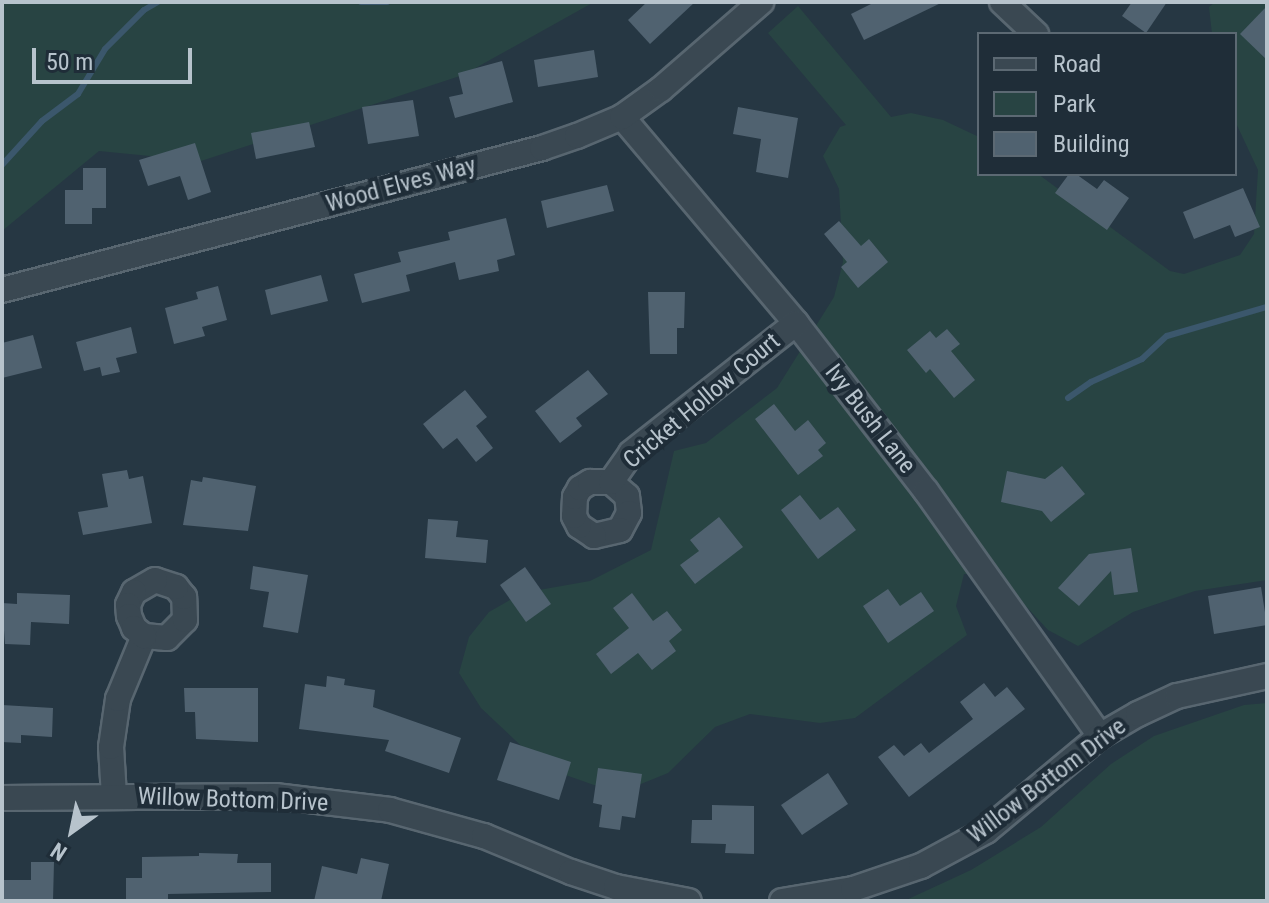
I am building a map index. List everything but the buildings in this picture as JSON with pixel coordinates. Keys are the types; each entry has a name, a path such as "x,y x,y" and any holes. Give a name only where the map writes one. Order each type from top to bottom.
{"street":[{"name":"Wood Elves Way","path":"2,290 542,148 622,117 681,73 761,2"},
{"path":"1002,2 1034,32"},
{"name":"Ivy Bush Lane","path":"622,117 796,323 926,491 1100,736"},
{"name":"Cricket Hollow Court","path":"611,482 631,453 796,323"},
{"path":"114,796 112,724 118,699 144,636"},
{"name":"Willow Bottom Drive","path":"782,901 886,881 953,851 1026,801 1100,736 1177,696 1267,676"},
{"name":"Willow Bottom Drive","path":"2,798 275,796 390,810 484,836 616,887 689,901"}],"green space":[{"path":"2,2 594,2 463,75 201,161 99,151 2,231"},
{"path":"1215,2 1267,2 1267,580 1195,591 1133,612 1078,646 1048,630 997,575 964,574 956,606 967,635 855,718 820,723 750,714 715,727 668,773 631,788 594,785 560,773 531,755 481,708 459,673 469,637 489,612 522,593 590,581 651,550 674,451 706,443 777,388 834,297 843,262 839,189 823,156 840,127 846,125 768,33 798,6 891,117 911,113 943,120 977,136 977,176 1041,176 1170,271 1184,274 1240,255 1254,234 1258,170 1237,125 1237,32 1212,32 1209,7"},
{"path":"1267,703 1267,901 904,901 971,870 1041,827 1111,764 1154,736 1244,705"}],"waterway":[{"path":"2,165 42,121 78,94 105,49 144,10 158,2"},
{"path":"361,2 387,2"},
{"path":"1068,398 1091,382 1142,359 1167,336 1267,307"}]}
